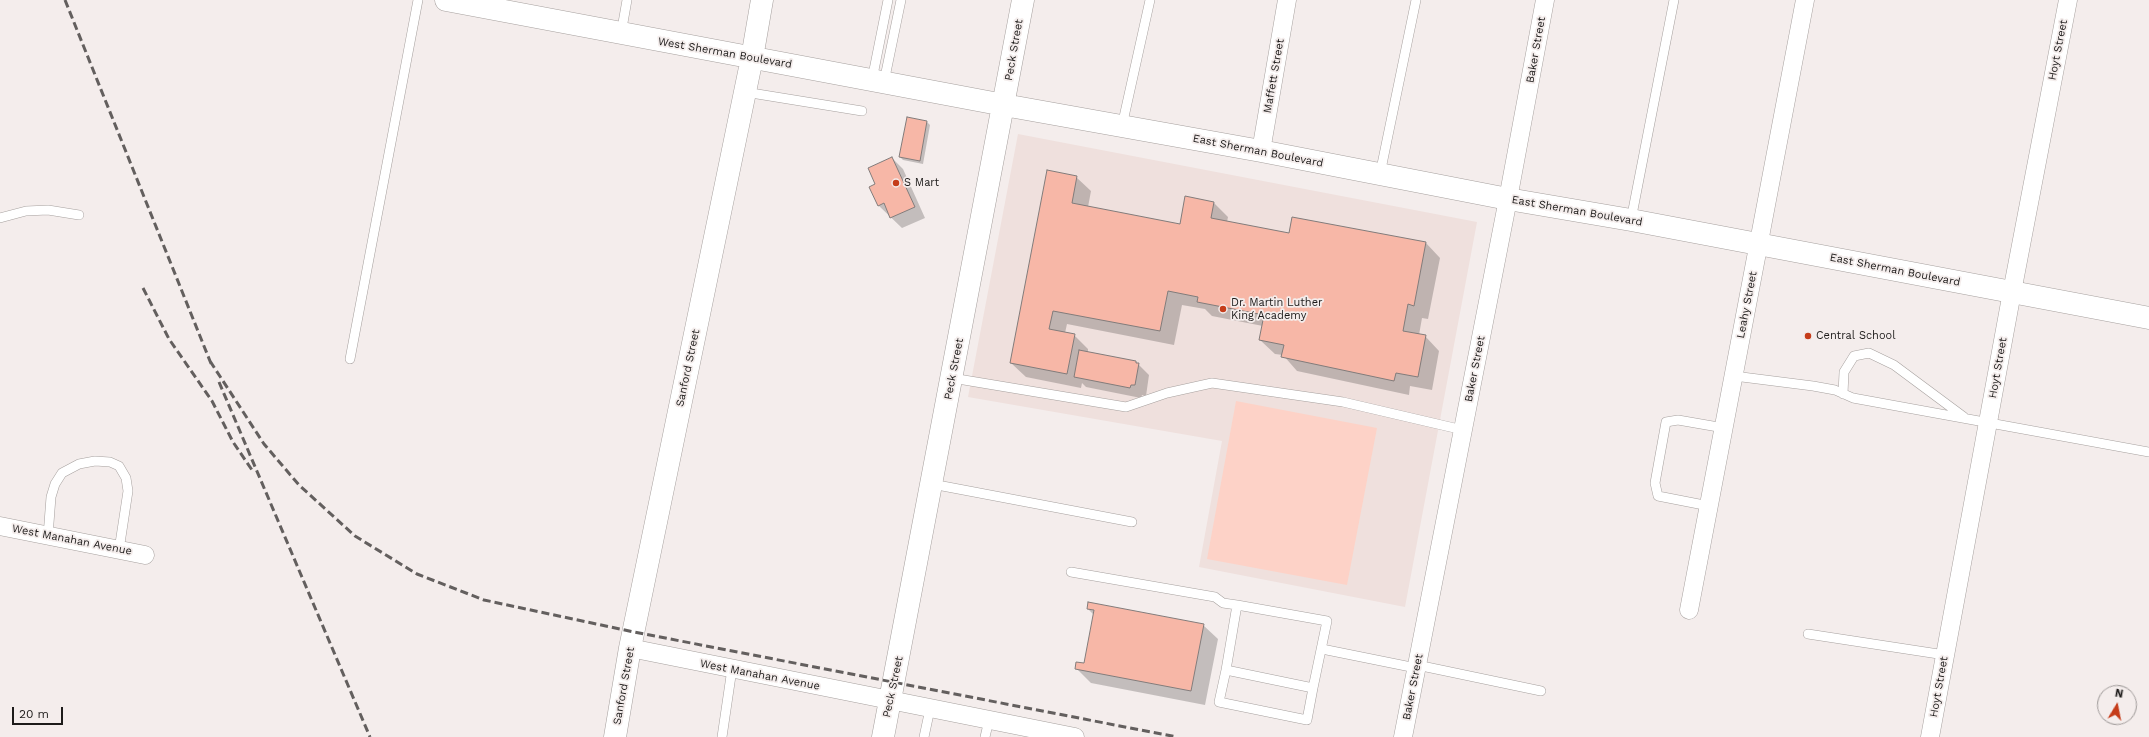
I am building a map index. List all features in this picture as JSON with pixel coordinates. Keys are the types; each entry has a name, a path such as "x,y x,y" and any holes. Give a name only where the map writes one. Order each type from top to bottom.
{"main road":[{"name":"West Sherman Boulevard","path":"446,0 495,5 621,34 1004,105"},
{"name":"Sanford Street","path":"615,737 630,648 752,58 762,0"},
{"name":"Peck Street","path":"883,737 1023,0"},
{"name":"East Sherman Boulevard","path":"1004,105 1261,151 1508,199 1631,220 2149,318"}],"street":[{"name":"Maffett Street","path":"1261,151 1287,0"},
{"name":"Baker Street","path":"1403,737 1508,199 1545,0"},
{"name":"Leahy Street","path":"1689,610 1805,0"},
{"name":"Hoyt Street","path":"1930,737 2012,292 2068,0"},
{"name":"West Manahan Avenue","path":"0,526 145,555"},
{"name":"West Manahan Avenue","path":"630,648 930,709 987,729 1075,737"}],"lane":[{"path":"350,359 418,0"},
{"path":"621,34 627,0"},
{"path":"878,81 888,0"},
{"path":"878,81 901,0"},
{"path":"1122,126 1150,0"},
{"path":"1380,174 1416,0"},
{"path":"1631,220 1674,0"},
{"path":"745,92 862,111"},
{"path":"0,218 26,211 48,210 80,215"},
{"path":"1843,394 1844,372 1854,356 1869,353 1894,364 1966,419"},
{"path":"1734,376 1813,386 1853,398 2149,452"},
{"path":"952,378 1126,407 1167,393 1212,383 1343,402 1463,430"},
{"path":"1709,506 1658,496 1655,483 1666,422 1678,420 1724,428"},
{"path":"48,536 51,497 55,484 62,473 79,464 95,461 110,462 119,466 126,478 128,491 119,550"},
{"path":"932,484 1132,522"},
{"path":"1071,572 1214,597 1223,603 1237,605 1328,621 1307,720 1219,702 1237,605"},
{"path":"1808,634 1945,655"},
{"path":"1322,649 1541,691"},
{"path":"722,737 732,669"},
{"path":"1226,670 1313,688"},
{"path":"924,737 930,709"}],"shaded area":[{"name":"Dr. Martin Luther King Academy","path":"1018,134 1477,222 1405,607 1199,567 1222,441 968,397"},
{"path":"1236,401 1377,428 1347,585 1207,559"}],"building":[{"path":"907,117 927,121 920,161 899,157"},
{"path":"892,157 915,207 890,218 884,203 878,206 869,187 875,184 868,168"},
{"path":"1047,170 1077,176 1072,203 1180,224 1185,196 1214,202 1211,218 1289,233 1292,217 1426,242 1414,306 1408,304 1403,331 1426,335 1418,377 1396,373 1394,381 1281,357 1284,345 1259,340 1264,315 1197,302 1198,297 1168,291 1160,331 1053,311 1049,329 1075,334 1067,374 1010,363"},
{"path":"1079,350 1136,361 1136,363 1139,363 1135,385 1131,385 1130,388 1074,377"},
{"path":"1088,602 1204,624 1191,691 1075,669 1076,662 1084,663 1094,610 1087,609"}],"railway":[{"path":"65,0 212,366"},
{"path":"143,288 169,339 212,401 233,442 252,470"},
{"path":"210,361 264,444 299,485 355,536 417,574 484,600 634,632 1177,737"},
{"path":"219,382 370,737"}],"place":[{"name":"S Mart","path":"896,183"},
{"name":"Dr. Martin Luther King Academy","path":"1223,309"},
{"name":"Central School","path":"1808,336"}]}
